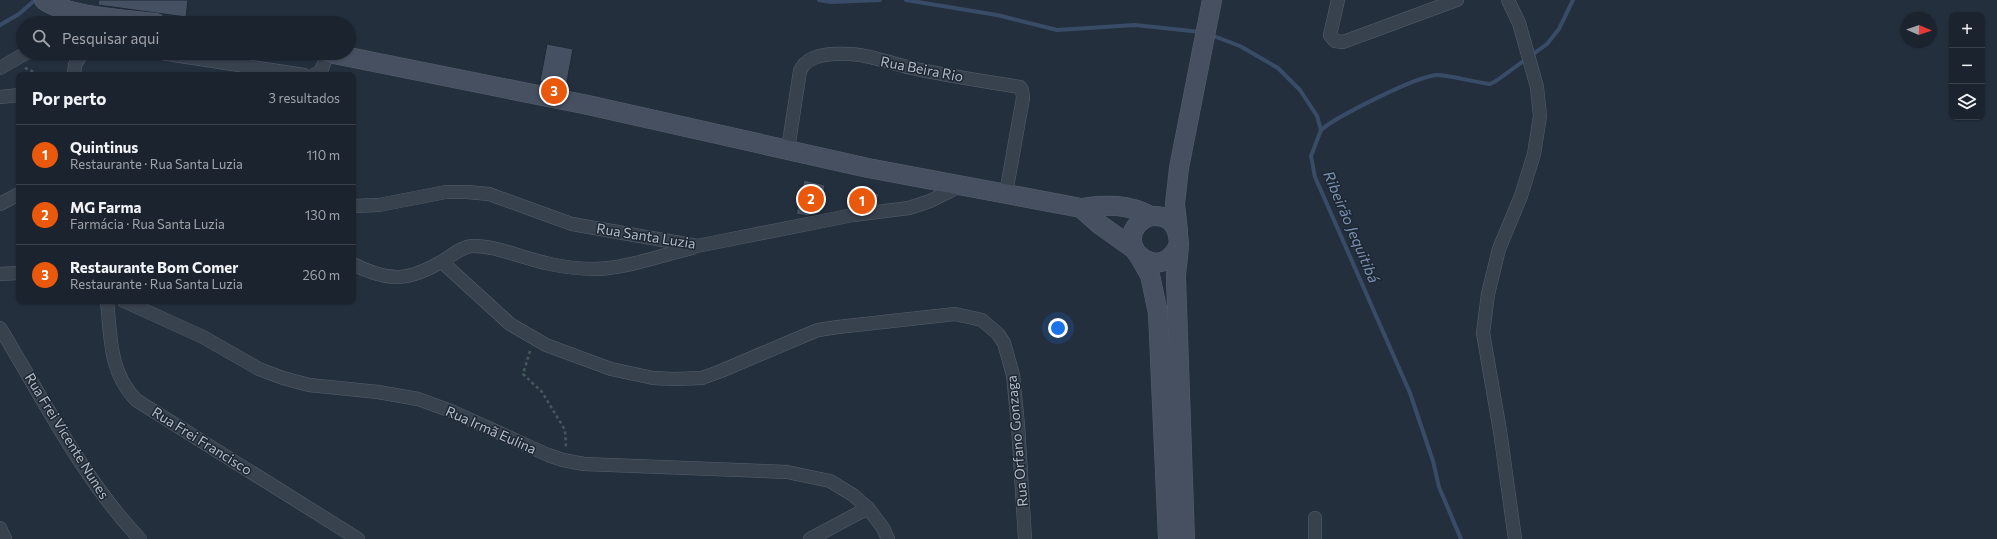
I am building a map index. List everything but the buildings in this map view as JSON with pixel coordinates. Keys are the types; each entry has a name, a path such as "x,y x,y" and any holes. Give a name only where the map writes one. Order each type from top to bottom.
{"street":[{"path":"1338,0 1330,35 1335,41 1343,42 1457,0"},
{"path":"1508,0 1523,38 1537,87 1540,116 1536,146 1520,196 1498,250 1488,294 1484,332 1516,539"},
{"path":"46,1 72,16"},
{"path":"1184,539 1176,278 1178,237 1175,204 1179,168 1211,3"},
{"name":"Rua Beira Rio","path":"788,149 800,71 802,66 812,59 824,56 851,54 914,68 1020,87 1023,98 1006,194"},
{"path":"0,68 16,59"},
{"path":"356,59 525,92 788,149 868,168 1081,208 1112,205 1138,210 1153,216 1167,219 1174,224 1178,237 1176,251 1163,262 1154,263 1146,261 1137,252 1099,224 1081,208"},
{"path":"74,72 78,60"},
{"path":"206,60 284,72"},
{"path":"319,72 325,60"},
{"path":"0,97 16,95"},
{"path":"1168,539 1158,313 1150,275 1132,241 1133,232 1140,222 1153,216 1171,189 1179,168"},
{"name":"Rua Santa Luzia","path":"356,206 379,205 446,192 489,194 572,224 697,246 853,215 909,208 930,201 962,185"},
{"path":"0,204 16,196"},
{"path":"356,265 383,277 397,279 442,262 464,248 473,246 496,249 548,264 595,269 611,268 697,246"},
{"path":"442,262 510,324 534,338"},
{"path":"0,274 16,273"},
{"name":"Rua Frei Francisco","path":"107,304 114,359 118,376 126,390 136,400 358,539"},
{"name":"Rua Irmã Eulina","path":"131,304 203,337 259,369 283,378 309,385 378,392 418,399 451,411 548,455 567,461 584,464 786,472 830,481 853,495 868,508 888,539"},
{"name":"Rua Orfano Gonzaga","path":"534,338 546,345 611,369 653,378 702,378 818,330 955,314 982,320 998,334 1004,343 1012,375 1018,425 1025,539"},
{"name":"Rua Frei Vicente Nunes","path":"0,328 89,476 126,525 140,539"},
{"path":"810,539 868,508"},
{"path":"1314,518 1315,539"},
{"path":"0,528 5,539"}],"path":[{"path":"534,338 523,374 542,392 565,430 567,461"}],"waterway":[{"name":"Ribeirão Jequitibá","path":"0,25 19,14 35,0"},
{"name":"Ribeirão Jequitibá","path":"819,0 831,2 880,0"},
{"name":"Ribeirão Jequitibá","path":"906,0 997,15 1057,30 1135,25 1201,32"},
{"path":"1321,130 1359,107 1396,89 1428,77 1438,75 1490,84 1496,81 1547,44 1559,29 1573,0"},
{"name":"Ribeirão Jequitibá","path":"1211,35 1240,46 1278,68 1300,90 1317,116 1321,130 1311,156 1315,177 1410,393 1433,461 1439,487 1461,539"}],"place":[{"name":"Restaurante Bom Comer","path":"554,91"},
{"name":"MG Farma","path":"811,199"},
{"name":"Quintinus","path":"862,201"}]}
